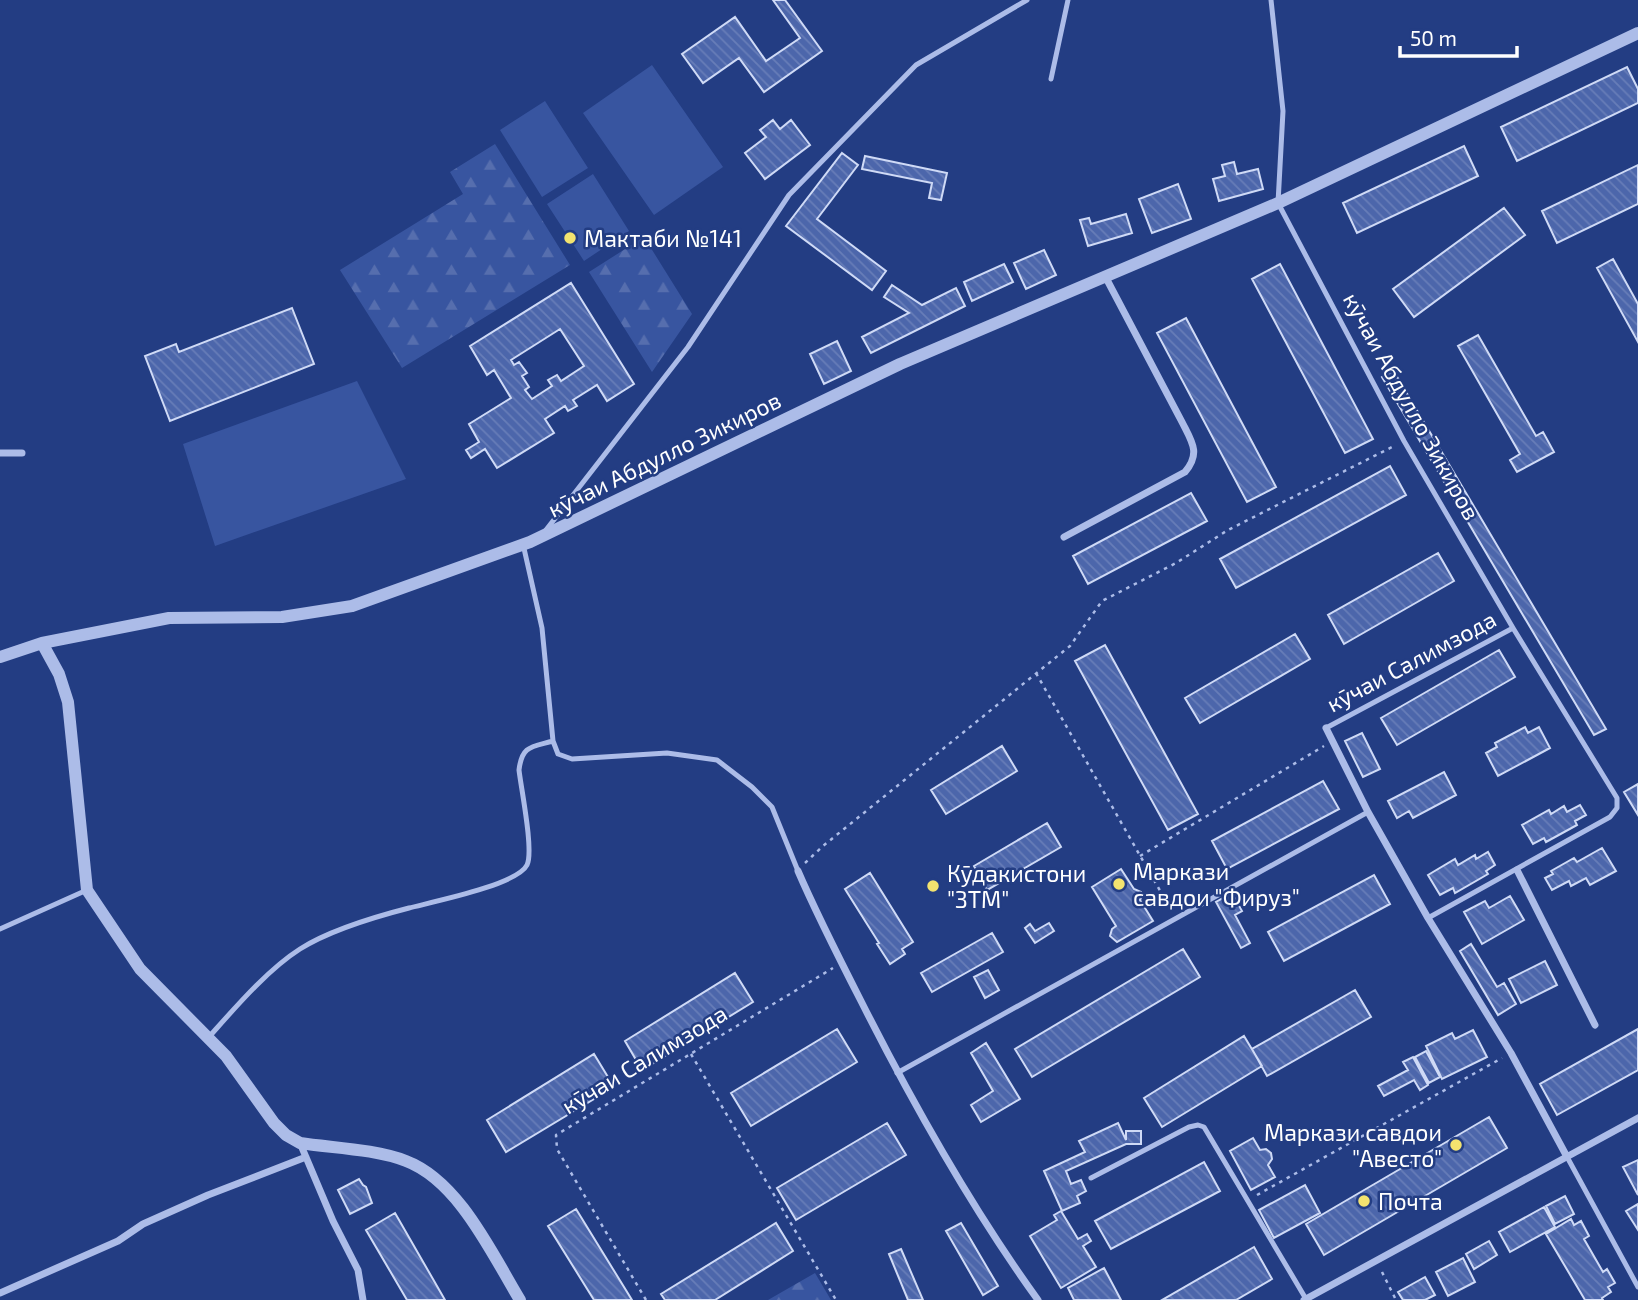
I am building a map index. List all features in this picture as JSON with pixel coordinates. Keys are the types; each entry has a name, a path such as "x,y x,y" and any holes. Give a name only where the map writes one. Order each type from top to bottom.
{"street":[{"name":"кӯчаи Абдулло Зикиров","path":"0,657 42,643 169,618 282,617 352,606 542,537 900,364 1278,203 1638,33"},
{"path":"1065,537 1185,472 1193,462 1195,454 1182,422 1105,276"},
{"path":"0,453 22,453"},
{"path":"42,643 59,674 68,702 87,890 140,969 226,1056 274,1123 300,1143 333,1221 358,1270 363,1300"},
{"name":"кӯчаи Салимзода","path":"1326,728 1367,812 1427,918 1511,1053 1566,1155"},
{"path":"1517,870 1595,1025"},
{"path":"798,871 897,1073 1000,1248 1038,1300"},
{"path":"1305,1299 1638,1118"},
{"path":"300,1143 382,1155 425,1169 443,1184 458,1203 520,1300"},
{"path":"0,1293 118,1241 143,1224 208,1195 306,1157"}],"lane":[{"path":"542,537 688,347 789,195 916,65 1027,0"},
{"path":"1051,79 1068,0"},
{"path":"1271,0 1283,111 1278,203"},
{"name":"кӯчаи Абдулло Зикиров","path":"1278,203 1404,441 1513,628"},
{"path":"523,544 542,628 553,741 558,754 565,758 667,753 717,761 752,787 772,807 798,871"},
{"name":"кӯчаи Салимзода","path":"1326,728 1513,628 1617,798 1615,813 1610,817 1427,918"},
{"path":"208,1038 249,993 300,949 364,920 485,888 514,877 527,866 529,852 519,770 521,756 524,750 553,741"},
{"path":"897,1073 1367,812"},
{"path":"0,929 87,890"},
{"path":"1091,1178 1189,1127 1204,1127 1305,1299"},
{"path":"1566,1155 1638,1286"}],"path":[{"path":"798,871 823,846 1070,646 1102,601 1175,563 1228,530 1404,441"},
{"path":"1036,673 1176,919"},
{"path":"1140,856 1333,741"},
{"name":"кӯчаи Салимзода","path":"646,1300 557,1149 555,1140 559,1132 842,963"},
{"path":"1248,1201 1511,1053"},
{"path":"691,1054 836,1300"},
{"path":"1376,1260 1396,1300"}],"green space":[{"path":"652,65 723,167 654,215 583,113"},
{"path":"545,101 588,168 542,197 500,130"},
{"path":"495,144 570,265 402,368 340,270 463,194 450,172"},
{"path":"593,174 629,231 584,261 547,204"},
{"path":"644,237 692,314 652,372 589,272"},
{"path":"357,381 406,479 215,546 183,444"},
{"path":"815,1273 831,1300 768,1300"}],"building":[{"path":"773,0 785,0 822,51 764,92 739,58 703,83 682,54 735,17 766,61 800,38"},
{"path":"1627,67 1638,89 1638,103 1517,161 1501,127"},
{"path":"773,120 780,129 791,120 810,145 765,179 745,153 766,137 760,130"},
{"path":"1464,146 1478,176 1357,233 1343,203"},
{"path":"842,153 858,165 817,219 886,271 872,290 786,226"},
{"path":"865,156 947,173 941,200 929,198 932,183 862,169"},
{"path":"1234,162 1237,174 1258,169 1263,189 1219,201 1213,179 1225,176 1222,165"},
{"path":"1638,165 1638,204 1557,243 1542,211"},
{"path":"1178,184 1191,219 1152,233 1139,199"},
{"path":"1504,208 1525,235 1414,317 1393,289"},
{"path":"1126,214 1132,233 1088,246 1080,220 1089,218 1091,224"},
{"path":"1044,250 1056,275 1026,289 1014,263"},
{"path":"1613,259 1638,304 1638,342 1597,268"},
{"path":"1004,264 1013,282 972,301 964,282"},
{"path":"1280,264 1373,439 1345,453 1252,279"},
{"path":"571,283 634,384 607,401 597,385 573,400 577,406 568,411 565,406 545,419 554,433 497,468 485,449 471,458 466,450 479,442 469,424 511,398 494,370 487,375 470,346","holes":["560,329 584,366 561,381 557,375 548,380 552,386 532,399 525,390 529,387 522,376 527,373 519,362 514,365 511,360"]},
{"path":"892,285 922,305 956,288 965,306 871,353 862,337 909,313 884,297"},
{"path":"292,308 314,364 170,421 145,356 176,344 179,352"},
{"path":"1186,318 1276,487 1247,502 1157,333"},
{"path":"1478,335 1536,436 1543,432 1554,452 1517,472 1510,460 1520,454 1458,346"},
{"path":"837,341 851,371 824,384 810,354"},
{"path":"1393,370 1606,729 1594,735 1382,377"},
{"path":"1390,466 1406,495 1236,588 1220,559"},
{"path":"1191,493 1207,521 1088,584 1073,556"},
{"path":"1438,553 1454,581 1344,644 1328,615"},
{"path":"1295,634 1310,659 1200,723 1185,698"},
{"path":"1105,645 1198,814 1168,830 1075,661"},
{"path":"1499,650 1515,677 1397,745 1381,718"},
{"path":"1525,727 1528,733 1539,727 1550,748 1498,776 1486,753 1497,747 1495,743"},
{"path":"1362,733 1380,769 1363,777 1345,741"},
{"path":"1002,746 1017,771 946,814 931,790"},
{"path":"1444,772 1456,795 1413,818 1409,811 1397,818 1388,801"},
{"path":"1323,781 1339,809 1227,869 1212,841"},
{"path":"1638,784 1638,815 1624,792"},
{"path":"1580,805 1586,815 1575,821 1577,825 1546,842 1544,838 1533,844 1522,825 1549,810 1551,814 1564,806 1567,812"},
{"path":"1047,823 1061,847 987,890 974,866"},
{"path":"1602,848 1616,871 1590,885 1586,878 1571,886 1569,881 1552,890 1545,878 1553,874 1551,871 1574,858 1577,862"},
{"path":"1488,852 1495,865 1486,871 1488,874 1455,893 1453,888 1440,895 1428,875 1455,859 1458,865 1475,855 1476,859"},
{"path":"1121,869 1134,889 1141,892 1140,900 1153,921 1117,942 1110,936 1116,926 1092,887"},
{"path":"870,873 913,942 902,949 905,954 890,964 845,889"},
{"path":"1374,875 1390,904 1284,961 1268,932"},
{"path":"1232,893 1242,911 1235,915 1250,943 1241,948 1216,902"},
{"path":"1510,896 1524,920 1482,944 1464,912 1485,901 1489,908"},
{"path":"1049,923 1054,931 1035,943 1025,928 1030,924 1035,931"},
{"path":"992,933 1003,952 932,992 921,973"},
{"path":"1471,944 1497,987 1504,983 1516,1004 1498,1015 1460,951"},
{"path":"1183,949 1200,977 1032,1077 1015,1049"},
{"path":"1545,961 1557,985 1521,1003 1509,979"},
{"path":"988,970 999,990 985,998 974,977"},
{"path":"735,973 753,1002 642,1070 625,1041"},
{"path":"1355,990 1371,1017 1267,1076 1252,1049"},
{"path":"837,1029 857,1062 751,1126 731,1093"},
{"path":"1638,1029 1638,1070 1557,1115 1540,1084"},
{"path":"1473,1030 1487,1057 1442,1079 1426,1046 1452,1033 1455,1039"},
{"path":"1244,1036 1262,1066 1162,1127 1144,1098"},
{"path":"986,1043 1020,1099 981,1122 971,1105 993,1091 971,1053"},
{"path":"1426,1051 1440,1077 1429,1083 1415,1057"},
{"path":"594,1054 614,1087 506,1152 487,1120"},
{"path":"1413,1057 1428,1085 1420,1090 1414,1080 1384,1096 1378,1086 1408,1070 1403,1062"},
{"path":"1489,1117 1507,1148 1324,1255 1306,1224"},
{"path":"887,1123 906,1155 796,1220 777,1188"},
{"path":"1118,1123 1126,1140 1126,1131 1141,1131 1141,1144 1126,1144 1066,1171 1071,1184 1081,1180 1086,1191 1077,1196 1080,1203 1062,1211 1044,1171 1085,1152 1079,1141"},
{"path":"1253,1138 1260,1150 1266,1149 1271,1153 1272,1159 1268,1165 1275,1177 1251,1190 1230,1151"},
{"path":"1638,1160 1638,1195 1623,1167"},
{"path":"1204,1162 1220,1191 1111,1249 1095,1221"},
{"path":"359,1179 366,1187 372,1203 350,1214 338,1190"},
{"path":"1305,1185 1320,1213 1274,1238 1259,1210"},
{"path":"1565,1196 1574,1214 1555,1224 1546,1206"},
{"path":"1638,1204 1638,1230 1626,1211"},
{"path":"1544,1207 1555,1227 1510,1252 1499,1232"},
{"path":"576,1209 632,1300 594,1300 548,1226"},
{"path":"1061,1211 1078,1239 1087,1234 1091,1241 1083,1246 1096,1267 1061,1288 1030,1236 1057,1220 1054,1215"},
{"path":"395,1213 445,1300 407,1300 366,1230"},
{"path":"1571,1219 1574,1225 1581,1221 1589,1236 1584,1239 1603,1272 1607,1269 1615,1283 1608,1287 1611,1292 1602,1298 1603,1300 1585,1300 1546,1234"},
{"path":"776,1223 793,1251 715,1300 665,1300 661,1294"},
{"path":"961,1223 998,1286 983,1295 946,1231"},
{"path":"1489,1241 1497,1255 1474,1269 1466,1254"},
{"path":"1254,1247 1272,1279 1236,1300 1162,1300"},
{"path":"901,1249 923,1300 908,1300 889,1254"},
{"path":"1463,1258 1475,1282 1448,1296 1436,1272"},
{"path":"1104,1268 1121,1300 1074,1300 1068,1288"},
{"path":"1425,1277 1435,1295 1425,1300 1403,1300 1398,1292"}],"place":[{"name":"Мактаби №141","path":"570,238"},
{"name":"Маркази савдои \"Фируз\"","path":"1119,884"},
{"name":"Кӯдакистони \"ЗТМ\"","path":"933,886"},
{"name":"Маркази савдои \"Авесто\"","path":"1456,1145"},
{"name":"Почта","path":"1364,1201"}]}
